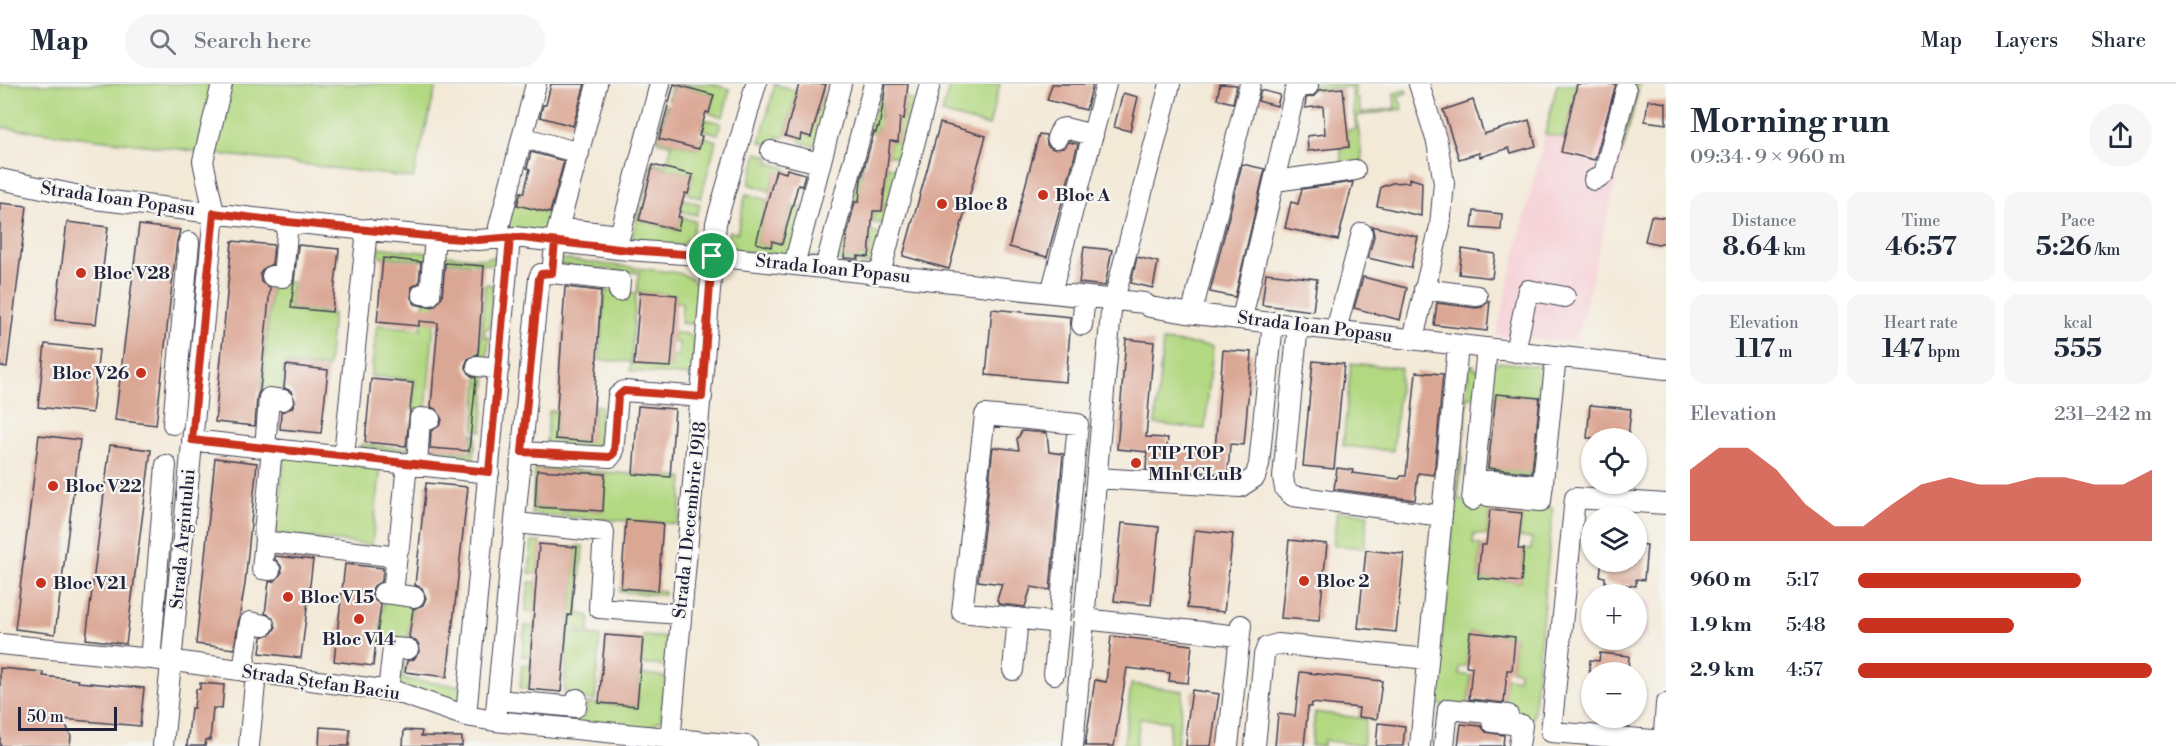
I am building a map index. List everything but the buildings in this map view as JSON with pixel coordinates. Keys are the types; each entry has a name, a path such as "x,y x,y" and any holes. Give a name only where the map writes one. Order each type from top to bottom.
{"street":[{"name":"Strada Argintului","path":"163,746 214,213 203,160 222,84"},
{"path":"466,716 475,515 489,472 499,368 505,232 522,137 536,84"},
{"path":"552,273 557,235 597,84"},
{"path":"557,235 620,235 660,84"},
{"name":"Strada 1 Decembrie 1918","path":"672,742 680,614 702,397 716,222 756,84"},
{"path":"794,265 841,84"},
{"path":"825,268 874,84"},
{"path":"880,274 930,84"},
{"path":"1051,293 1106,84"},
{"path":"1073,746 1113,300 1170,84"},
{"path":"1192,312 1250,84"},
{"path":"1413,339 1440,226 1444,183 1437,141 1419,84"},
{"path":"1242,318 1296,87 1308,86"},
{"path":"1594,180 1604,174 1626,90"},
{"path":"1057,138 1061,129 1065,128 1093,135"},
{"path":"522,137 579,153"},
{"path":"771,151 820,163"},
{"path":"1275,182 1355,170"},
{"name":"Strada Ioan Popasu","path":"0,179 94,199 288,222 478,240 505,232 557,235 712,256 1144,303 1150,308 1666,369"},
{"path":"283,277 288,222"},
{"path":"344,456 367,229"},
{"path":"1336,330 1362,233"},
{"path":"430,295 435,237"},
{"path":"173,423 189,242"},
{"path":"495,720 539,278 541,274 552,273 620,281 619,291"},
{"path":"1424,289 1477,296"},
{"path":"1515,352 1528,290 1565,297"},
{"path":"1082,325 1085,297"},
{"path":"1069,479 1240,487 1255,477 1259,465 1273,322"},
{"path":"1298,325 1283,477 1286,489 1293,496 1442,516"},
{"path":"182,326 203,328"},
{"path":"1420,746 1458,345"},
{"path":"1487,348 1474,479 1480,498 1541,501 1556,356"},
{"path":"477,366 499,368"},
{"path":"522,452 610,457 614,453 620,393 624,391 702,397"},
{"path":"260,569 265,540 271,398"},
{"path":"1054,674 1059,622 1069,479 1078,423 985,415 962,612 1059,622"},
{"path":"414,597 388,593 397,554 420,418"},
{"path":"192,440 489,472"},
{"path":"151,649 166,465"},
{"path":"1474,479 1543,486"},
{"path":"1666,504 1575,498 1551,732 1664,742 1666,704"},
{"path":"516,523 604,532 599,608 680,614"},
{"path":"161,531 184,533"},
{"path":"265,540 390,556 397,554"},
{"path":"1012,670 1018,618"},
{"path":"1084,619 1240,630 1228,746"},
{"path":"249,746 251,623"},
{"name":"Strada Ștefan Baciu","path":"0,644 172,661 388,690 466,716 495,720 672,742 747,746"},
{"path":"1255,746 1264,655 1267,647 1278,644 1428,659"},
{"path":"388,690 392,648"},
{"path":"498,700 576,707 576,699"},
{"path":"1444,746 1448,709 1509,716"},
{"path":"1447,717 1522,725 1519,746"}],"shaded area":[{"path":"1557,84 1640,84 1576,343 1496,335"},
{"path":"1647,600 1651,600 1651,610 1647,612"},
{"path":"1647,621 1649,623 1647,639"}],"green space":[{"path":"0,84 437,84 413,178 0,127"},
{"path":"672,84 674,84 670,101 668,100"},
{"path":"674,84 712,84 730,89 723,117 709,113 714,95"},
{"path":"775,84 797,91 785,136 783,138 777,136 774,146 760,142"},
{"path":"950,84 1000,84 989,126 942,113"},
{"path":"1309,84 1355,84 1355,98 1358,98 1361,113 1395,108 1394,93 1406,90 1407,93 1398,96 1403,109 1357,116 1363,167 1343,169 1340,148 1349,147 1347,130 1356,129 1351,87 1310,90"},
{"path":"1557,84 1577,84 1564,138 1545,134"},
{"path":"1632,84 1640,84 1623,150 1620,149 1636,93 1630,91"},
{"path":"882,91 880,119 893,121 893,118 904,119 906,98 916,102 901,158 888,155 890,141 898,142 899,130 877,128 876,133 866,132"},
{"path":"822,97 832,100 816,146 799,142 801,134"},
{"path":"666,105 668,106 660,139 698,149 702,136 716,141 701,198 688,194 693,175 653,165 643,201 641,200 651,162 666,165 672,145 657,141"},
{"path":"704,119 721,123 718,134 701,129"},
{"path":"757,153 770,157 768,163 787,168 786,173 776,171 770,191 749,184"},
{"path":"863,160 860,188 885,188 887,166 899,169 884,224 872,223 874,211 882,211 883,200 850,201"},
{"path":"515,191 521,192 518,205 556,215 549,234 505,228"},
{"path":"746,194 768,200 756,243 770,247 772,241 782,244 793,206 803,208 790,255 831,258 840,227 847,227 844,258 869,257 871,232 882,235 882,266 732,250 727,237 729,231 737,233"},
{"path":"683,199 700,204 697,215 680,211"},
{"path":"640,205 642,205 639,220 677,230 681,217 695,221 692,235 681,246 630,245"},
{"path":"376,247 429,253 426,261 379,256"},
{"path":"437,254 484,259 495,257 495,265 440,261"},
{"path":"553,258 679,273 692,279 699,286 696,322 681,323 682,303 676,302 676,295 637,292 639,273 555,264"},
{"path":"272,281 292,282 290,309 333,314 328,368 285,364 282,395 261,393"},
{"path":"485,284 493,285 490,328 485,328 485,337 489,337 487,362 479,362"},
{"path":"605,290 636,293 631,362 599,360"},
{"path":"424,299 436,300 426,411 412,410 415,380 371,376 377,325 421,329"},
{"path":"674,333 689,334 695,340 692,376 630,371 631,363 671,367 672,356 678,356 679,343 673,342"},
{"path":"1163,341 1213,346 1205,429 1155,424"},
{"path":"1500,362 1545,367 1548,373 1543,426 1537,425 1540,398 1496,394 1492,422 1485,422 1490,367"},
{"path":"1351,363 1401,368 1393,451 1343,446"},
{"path":"1469,365 1474,365 1474,369 1479,369 1478,397 1468,397 1458,499 1468,501 1479,488 1535,506 1553,508 1533,718 1514,716 1514,713 1435,704","holes":["1490,510 1522,513 1519,537 1532,539 1531,550 1524,549 1521,582 1478,578 1481,545 1473,544 1474,534 1487,535","1470,632 1515,637 1512,670 1519,671 1518,679 1506,678 1504,707 1468,703 1471,676 1459,674 1460,666 1466,666"]},
{"path":"479,369 487,369 482,431 474,430"},
{"path":"595,405 601,406 598,448 546,444 549,411 557,411 555,439 591,442"},
{"path":"411,422 412,453 360,448 361,444 408,449"},
{"path":"1484,430 1492,430 1488,468 1532,473 1537,432 1543,433 1538,478 1480,472"},
{"path":"472,433 476,434 474,459 422,454 426,448 471,453"},
{"path":"284,454 381,465 372,545 276,534"},
{"path":"535,467 683,478 679,524 566,517 567,509 603,511 605,475 538,470 535,507 564,509 563,517 532,514"},
{"path":"1337,511 1368,514 1364,548 1333,545"},
{"path":"532,542 540,542 537,574 529,573"},
{"path":"577,546 583,546 577,614 587,615 590,619 589,632 576,631 575,634 600,636 595,700 564,697 569,615 571,615"},
{"path":"529,582 536,582 534,612 526,612"},
{"path":"620,588 664,591 664,595 620,592"},
{"path":"384,597 413,600 407,646 378,642"},
{"path":"525,626 533,627 531,657 522,656"},
{"path":"643,636 670,638 668,664 663,666 641,664"},
{"path":"400,654 405,655 403,679 460,686 463,708 396,688"},
{"path":"522,664 530,664 528,689 520,689"},
{"path":"640,674 661,676 666,679 661,719 652,726 634,732 500,718 509,710 585,715 587,703 637,706"},
{"path":"1131,684 1183,691 1177,746 1168,746 1170,722 1140,718 1136,746 1124,746"},
{"path":"1315,712 1366,719 1363,746 1324,740 1323,746 1311,746"}],"place":[{"name":"Bloc A","path":"1043,195"},
{"name":"Bloc 8","path":"942,204"},
{"name":"Bloc V28","path":"81,273"},
{"name":"Bloc V26","path":"141,373"},
{"name":"TIP TOP MInI CLuB","path":"1136,463"},
{"name":"Bloc V22","path":"53,486"},
{"name":"Bloc 2","path":"1304,581"},
{"name":"Bloc V21","path":"41,583"},
{"name":"Bloc V15","path":"288,597"},
{"name":"Bloc V14","path":"359,619"}],"route":[{"path":"712,256 628,250 515,237 478,240 447,238 214,213 192,440 489,472 510,238 515,237 555,242 552,273 541,274 539,278 522,452 610,457 614,453 620,393 624,391 702,397 712,256"}]}
